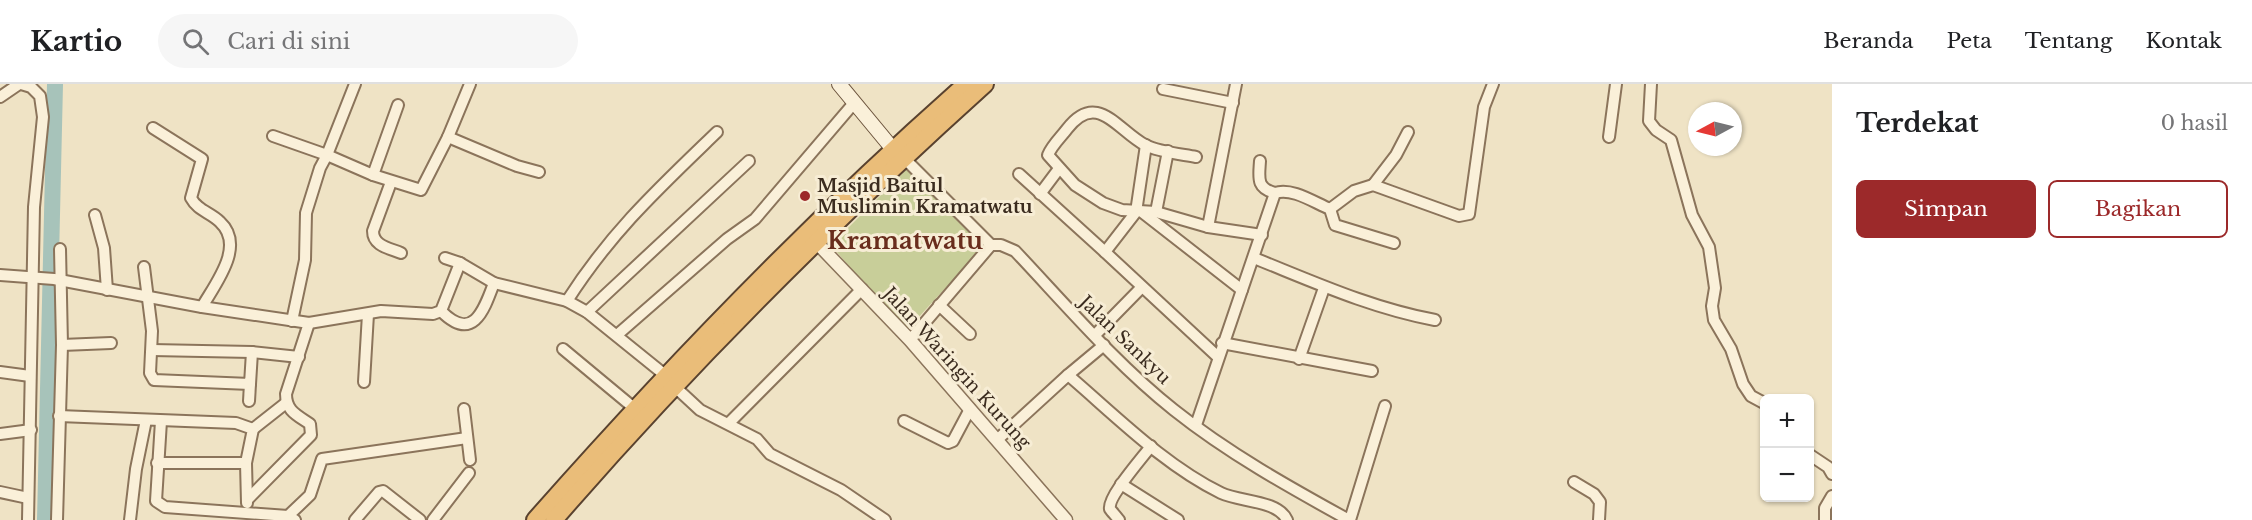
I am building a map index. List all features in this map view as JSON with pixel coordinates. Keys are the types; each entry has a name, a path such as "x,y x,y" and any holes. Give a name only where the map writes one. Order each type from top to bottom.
{"highway":[{"path":"554,520 669,380 966,84"},
{"path":"535,520 634,408 669,380 817,243 898,152 985,84"}],"main road":[{"path":"839,84 898,152"}],"street":[{"path":"0,97 20,84 37,91 43,108 34,207 36,278 30,376 28,520"},
{"path":"292,321 305,260 306,213 320,168 355,84"},
{"path":"273,136 327,155 391,182 421,190 448,137 470,84"},
{"path":"1208,227 1236,84"},
{"path":"1372,185 1459,216 1469,214 1484,107 1493,84"},
{"path":"1610,137 1616,84"},
{"path":"1651,84 1649,121 1656,130 1671,140 1692,214 1709,247 1715,288 1712,306 1714,320 1731,348 1743,384 1751,396 1760,401"},
{"path":"1163,89 1233,103"},
{"path":"617,335 727,239 755,219 771,203 784,182 854,104"},
{"path":"373,175 398,105"},
{"path":"1196,157 1146,145 1119,123 1093,112 1084,113 1073,121 1050,150 1048,158 1059,170 1095,199 1122,210 1156,212 1208,227 1262,235"},
{"path":"153,128 202,159 191,198 195,205 220,222 228,235 229,257 202,308"},
{"path":"567,301 592,261 629,217 717,132"},
{"path":"1330,209 1354,191 1372,185 1396,155 1408,132"},
{"path":"448,137 517,166 539,172"},
{"path":"1105,252 1139,212 1146,145"},
{"path":"1156,212 1168,151"},
{"name":"Jalan Sankyu","path":"898,152 992,245 1001,245 1016,251 1104,345 1173,410 1303,495 1349,520"},
{"path":"587,312 749,161"},
{"path":"1260,161 1260,186 1264,190 1275,193 1281,191 1292,193 1330,209 1335,225 1394,243"},
{"path":"1040,194 1059,170"},
{"path":"1019,174 1218,357"},
{"path":"391,182 373,237 377,243 401,253"},
{"path":"1196,425 1222,343 1254,258 1275,193"},
{"path":"1139,212 1242,290"},
{"path":"95,215 104,248 107,290"},
{"name":"Jalan Waringin Kurung","path":"817,243 910,340 997,440 1055,515 1066,520"},
{"path":"910,340 992,245"},
{"path":"57,520 62,345 58,280 60,249"},
{"path":"445,258 460,263 494,283 567,301 587,312 669,380 700,410 729,423 763,444 770,454 841,490 868,515 885,520"},
{"path":"1254,258 1324,288 1381,308 1435,320"},
{"path":"0,274 58,280 202,308 309,323 315,320 397,311 433,314 441,311 460,263"},
{"path":"144,267 146,296 151,320 150,373 156,381 250,384"},
{"path":"441,311 450,320 470,324 475,322 484,310 494,283"},
{"path":"1095,335 1142,288"},
{"path":"1299,359 1324,288"},
{"path":"729,423 862,289"},
{"path":"939,305 970,334"},
{"path":"364,382 368,314"},
{"path":"247,500 311,435 310,424 288,410 286,403 286,394 309,323"},
{"path":"62,345 111,343"},
{"path":"1222,343 1372,371"},
{"path":"997,440 1104,345"},
{"path":"563,349 634,408"},
{"path":"152,350 252,352 299,357"},
{"path":"249,401 252,352"},
{"path":"0,372 30,376"},
{"path":"1068,375 1152,446 1213,488 1228,496 1278,509 1287,520"},
{"path":"246,512 246,463 253,429 286,403"},
{"path":"1349,520 1384,406"},
{"path":"464,409 470,460"},
{"path":"904,422 948,443 953,441 970,409"},
{"path":"59,416 236,423 253,429"},
{"path":"130,520 136,469 146,420"},
{"path":"160,421 156,501 158,505 292,518 310,495 322,459 467,438"},
{"path":"0,434 31,430"},
{"path":"1119,520 1110,507 1121,484 1152,446"},
{"path":"1814,458 1828,467 1832,474"},
{"path":"157,462 246,463"},
{"path":"433,520 469,473"},
{"path":"1574,482 1594,494 1600,502 1599,520"},
{"path":"1121,484 1178,520"},
{"path":"355,520 379,492 383,491 420,520"},
{"path":"0,492 28,498"},
{"path":"1825,520 1825,508 1832,496"}],"green space":[{"path":"910,166 983,247 905,332 831,245"}],"waterway":[{"path":"45,520 55,84"}],"place":[{"name":"Masjid Baitul Muslimin Kramatwatu","path":"805,196"}],"district":[{"name":"Kramatwatu","path":"905,241"}]}
